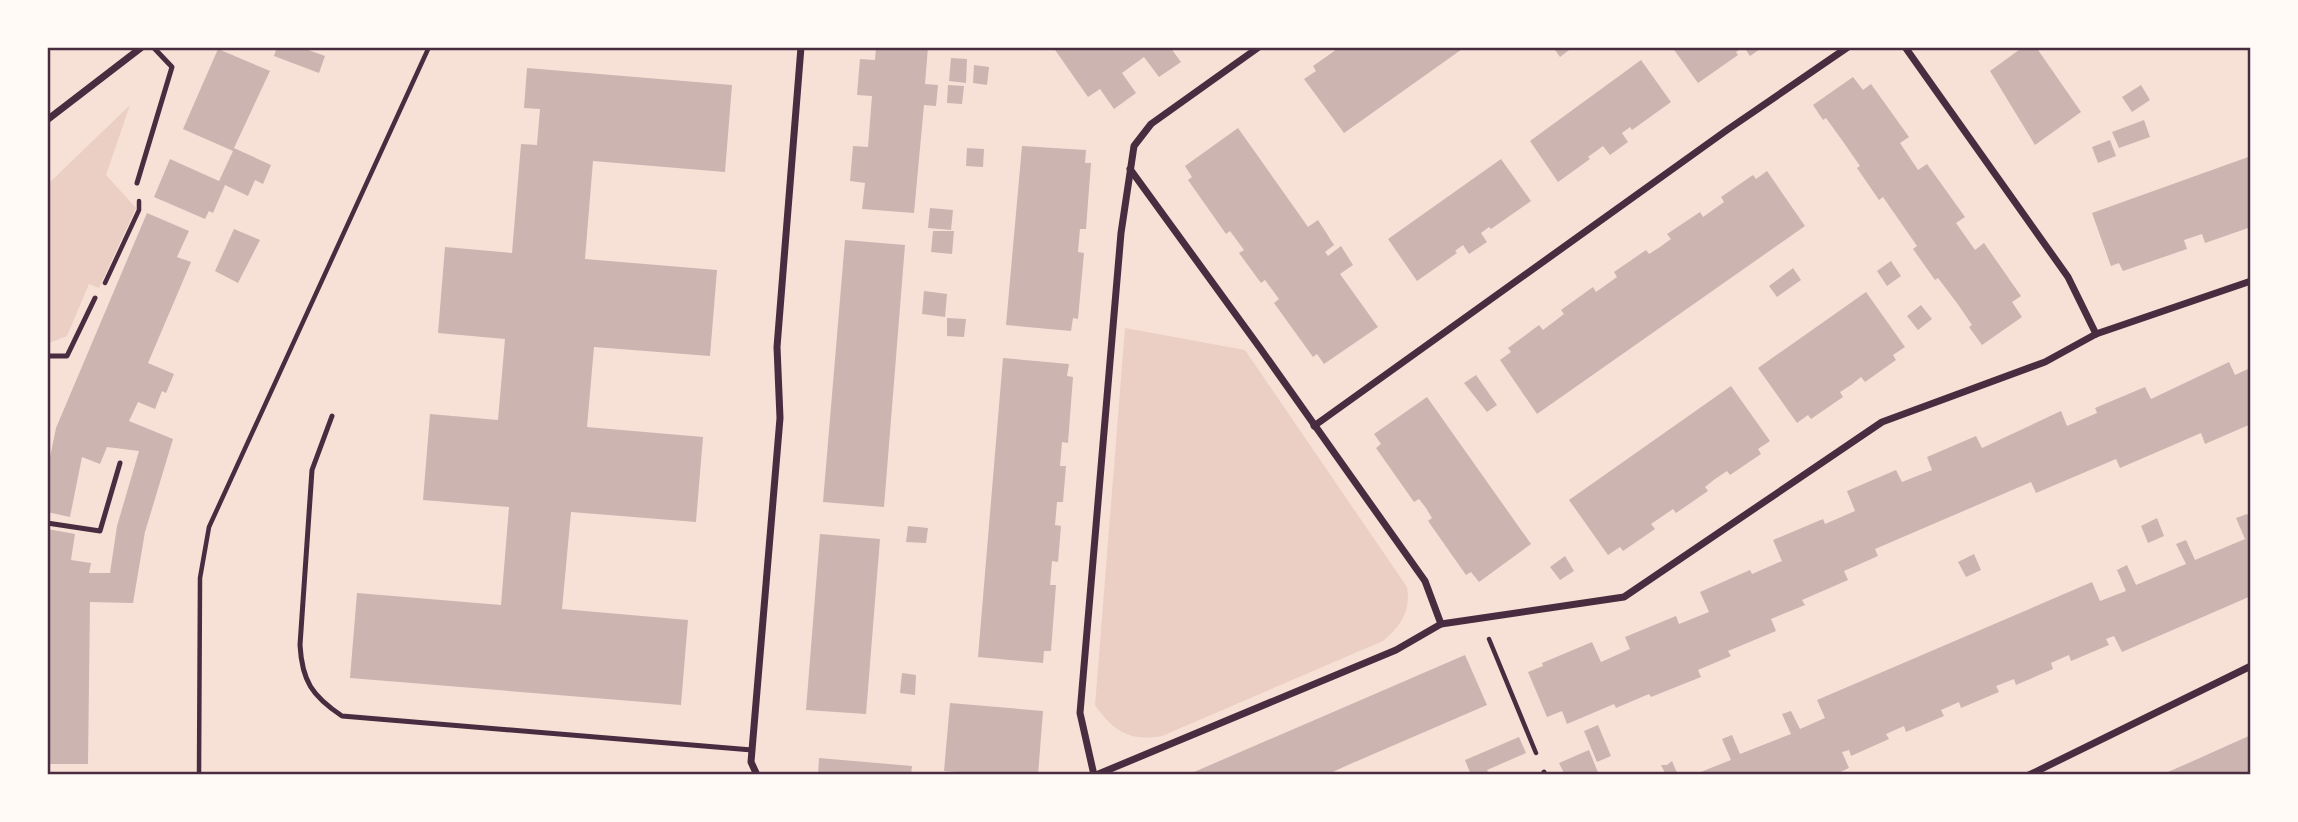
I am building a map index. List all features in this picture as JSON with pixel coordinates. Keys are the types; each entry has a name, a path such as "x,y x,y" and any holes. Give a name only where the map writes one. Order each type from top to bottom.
{"street":[{"path":"47,120 142,47"},
{"path":"757,775 751,762 780,418 777,347 801,47"},
{"path":"1259,47 1151,124 1134,146 1121,233 1080,713 1095,775 1396,650 1441,624 1624,597 1882,422 2045,362 2096,334 2251,281"},
{"path":"1314,426 1727,130 1848,47"},
{"path":"1905,47 2068,276 2096,334"},
{"path":"1130,169 1425,581 1441,624"},
{"path":"2029,775 2251,666"}],"lane":[{"path":"137,183 172,67 153,47"},
{"path":"47,356 67,356 95,298"},
{"path":"332,416 312,470 300,645 301,668 310,688 324,704 342,716 752,750"},
{"path":"47,523 100,531 120,463"}],"path":[{"path":"199,775 201,578 209,527 429,47"},
{"path":"95,298 102,291 139,211 137,183"},
{"path":"1480,618 1544,774"}],"shaded area":[{"path":"130,105 106,175 136,208 99,288 89,284 67,336 47,344 47,185"},
{"path":"1125,328 1245,350 1407,587 1408,596 1403,617 1395,630 1383,641 1162,736 1151,737 1131,736 1116,728 1095,705"}],"building":[{"path":"277,47 300,47 325,56 319,73 274,56"},
{"path":"876,47 928,47 925,84 938,85 936,106 924,105 914,213 862,209 865,183 850,181 853,146 868,147 872,96 857,95 860,59 875,60"},
{"path":"1053,47 1170,47 1181,62 1159,77 1144,57 1122,73 1136,93 1114,109 1100,89 1088,97"},
{"path":"1340,47 1465,47 1344,133 1304,79 1316,71 1313,66"},
{"path":"1553,47 1573,47 1560,57"},
{"path":"1672,47 1744,47 1736,52 1738,55 1698,83"},
{"path":"1744,47 1763,47 1750,56"},
{"path":"2023,47 2036,47 2081,112 2035,145 1990,71"},
{"path":"218,49 270,71 234,148 271,165 263,184 255,180 248,196 225,185 213,213 209,211 205,219 154,197 170,159 219,181 233,151 183,129"},
{"path":"951,58 967,59 966,83 949,81"},
{"path":"1641,60 1671,102 1632,130 1630,127 1622,133 1628,142 1610,155 1603,146 1558,182 1530,141"},
{"path":"974,65 989,67 987,85 973,83"},
{"path":"527,68 732,85 725,172 593,161 585,259 717,270 710,356 594,347 587,427 703,437 696,522 571,512 562,609 688,620 681,705 350,678 357,593 501,605 509,507 423,500 430,414 498,420 505,339 438,333 445,247 512,253 521,144 537,145 540,109 524,108"},
{"path":"1853,77 1863,90 1871,84 1909,137 1900,143 1918,170 1927,164 1965,217 1956,223 1975,250 1984,243 2021,296 2012,302 2022,317 1982,345 1957,303 1938,278 1935,280 1913,249 1917,246 1883,197 1879,200 1857,168 1860,166 1826,118 1823,120 1813,105"},
{"path":"948,85 964,86 962,104 947,103"},
{"path":"2141,85 2150,100 2132,112 2122,97"},
{"path":"2144,120 2150,137 2119,148 2112,132"},
{"path":"1238,128 1308,227 1318,220 1334,245 1325,252 1328,256 1341,246 1353,265 1340,274 1378,327 1324,364 1317,354 1313,357 1274,303 1279,299 1265,280 1261,283 1239,253 1244,250 1230,231 1226,234 1188,180 1192,177 1185,166"},
{"path":"2110,140 2116,156 2098,163 2092,147"},
{"path":"1022,146 1086,150 1085,163 1091,163 1086,229 1080,229 1078,252 1084,253 1078,319 1073,318 1071,331 1006,325"},
{"path":"967,148 984,149 983,167 966,166"},
{"path":"2251,156 2251,227 2205,243 2202,234 2184,240 2187,249 2123,271 2119,263 2111,266 2092,213"},
{"path":"1501,159 1531,201 1481,233 1487,242 1469,254 1463,245 1455,251 1457,253 1417,281 1388,239"},
{"path":"1767,171 1805,226 1537,414 1500,360 1511,352 1508,348 1539,325 1543,330 1564,314 1561,310 1593,287 1596,292 1617,277 1614,272 1646,250 1649,254 1671,239 1667,234 1700,212 1703,217 1724,202 1721,197 1753,175 1756,179"},
{"path":"930,208 953,210 951,230 928,228"},
{"path":"147,213 189,231 177,257 191,262 148,363 174,374 166,393 162,391 155,409 138,402 129,421 173,439 145,532 133,603 90,602 88,764 47,764 47,529 75,534 71,560 91,563 89,573 110,573 117,526 139,451 107,447 100,464 82,457 70,517 47,512 47,472 56,428"},
{"path":"234,229 260,240 238,283 215,271"},
{"path":"933,231 954,231 952,254 931,252"},
{"path":"845,240 905,245 884,507 823,502"},
{"path":"1891,261 1901,276 1887,286 1877,271"},
{"path":"1793,268 1801,280 1777,297 1769,286"},
{"path":"924,291 947,294 945,317 922,314"},
{"path":"1866,292 1905,347 1893,355 1896,360 1865,382 1861,377 1840,392 1843,397 1811,419 1808,415 1797,423 1758,368"},
{"path":"1921,305 1932,319 1918,330 1907,316"},
{"path":"947,318 966,319 964,337 947,336"},
{"path":"1003,358 1069,364 1067,376 1073,377 1068,443 1062,442 1060,466 1066,466 1063,502 1057,502 1055,525 1061,526 1058,562 1052,561 1050,585 1056,585 1051,651 1044,651 1043,663 978,657"},
{"path":"2229,362 2235,375 2250,368 2251,424 2205,444 2201,433 2120,468 2116,459 2036,493 2031,482 1875,549 1878,556 1844,571 1848,580 1802,600 1805,605 1771,619 1776,631 1728,651 1731,656 1698,670 1701,677 1616,708 1614,704 1567,724 1562,711 1547,717 1528,672 1543,666 1542,663 1592,642 1601,662 1630,649 1625,637 1676,616 1679,624 1709,612 1700,592 1750,570 1752,574 1782,561 1773,540 1823,519 1825,524 1855,511 1847,491 1896,470 1902,482 1932,470 1927,457 1976,436 1982,448 2061,411 2067,426 2097,413 2095,408 2145,387 2151,399"},
{"path":"1476,375 1497,405 1487,412 1464,383"},
{"path":"1731,386 1770,441 1758,449 1761,454 1730,475 1727,471 1715,479 1705,487 1708,491 1676,513 1673,509 1651,524 1655,529 1623,551 1620,547 1608,555 1569,500"},
{"path":"1427,397 1531,544 1479,582 1471,572 1466,575 1428,521 1432,518 1426,508 1419,499 1414,502 1376,448 1381,444 1374,434"},
{"path":"2247,514 2251,519 2251,596 2122,652 2114,636 2106,639 2109,645 2071,661 2069,655 2062,658 2051,663 2053,669 2016,685 2014,679 1996,686 1999,692 1961,708 1959,702 1941,710 1944,716 1906,732 1904,726 1886,734 1889,739 1851,756 1849,750 1842,752 1849,768 1834,775 1693,775 1731,760 1722,739 1732,735 1740,754 1791,734 1782,714 1791,711 1800,729 1825,718 1817,700 2092,582 2100,601 2126,591 2117,570 2127,565 2136,585 2186,564 2176,544 2186,540 2195,560 2245,539 2236,518"},
{"path":"2157,518 2164,536 2148,543 2141,526"},
{"path":"908,526 928,528 926,543 906,542"},
{"path":"820,534 880,539 866,714 806,710"},
{"path":"1974,554 1981,570 1966,577 1958,562"},
{"path":"1565,556 1574,571 1560,580 1550,567"},
{"path":"1465,655 1487,705 1326,775 1187,775"},
{"path":"902,673 916,675 915,695 900,693"},
{"path":"950,703 1043,711 1038,775 944,771"},
{"path":"1598,725 1611,756 1597,762 1584,731"},
{"path":"2251,735 2251,775 2161,775 2193,761"},
{"path":"1519,737 1526,753 1487,770 1490,775 1471,775 1465,760"},
{"path":"1589,750 1599,775 1565,775 1559,763"},
{"path":"819,758 912,766 911,775 818,775"},
{"path":"1672,761 1678,775 1666,775 1661,765"}]}
